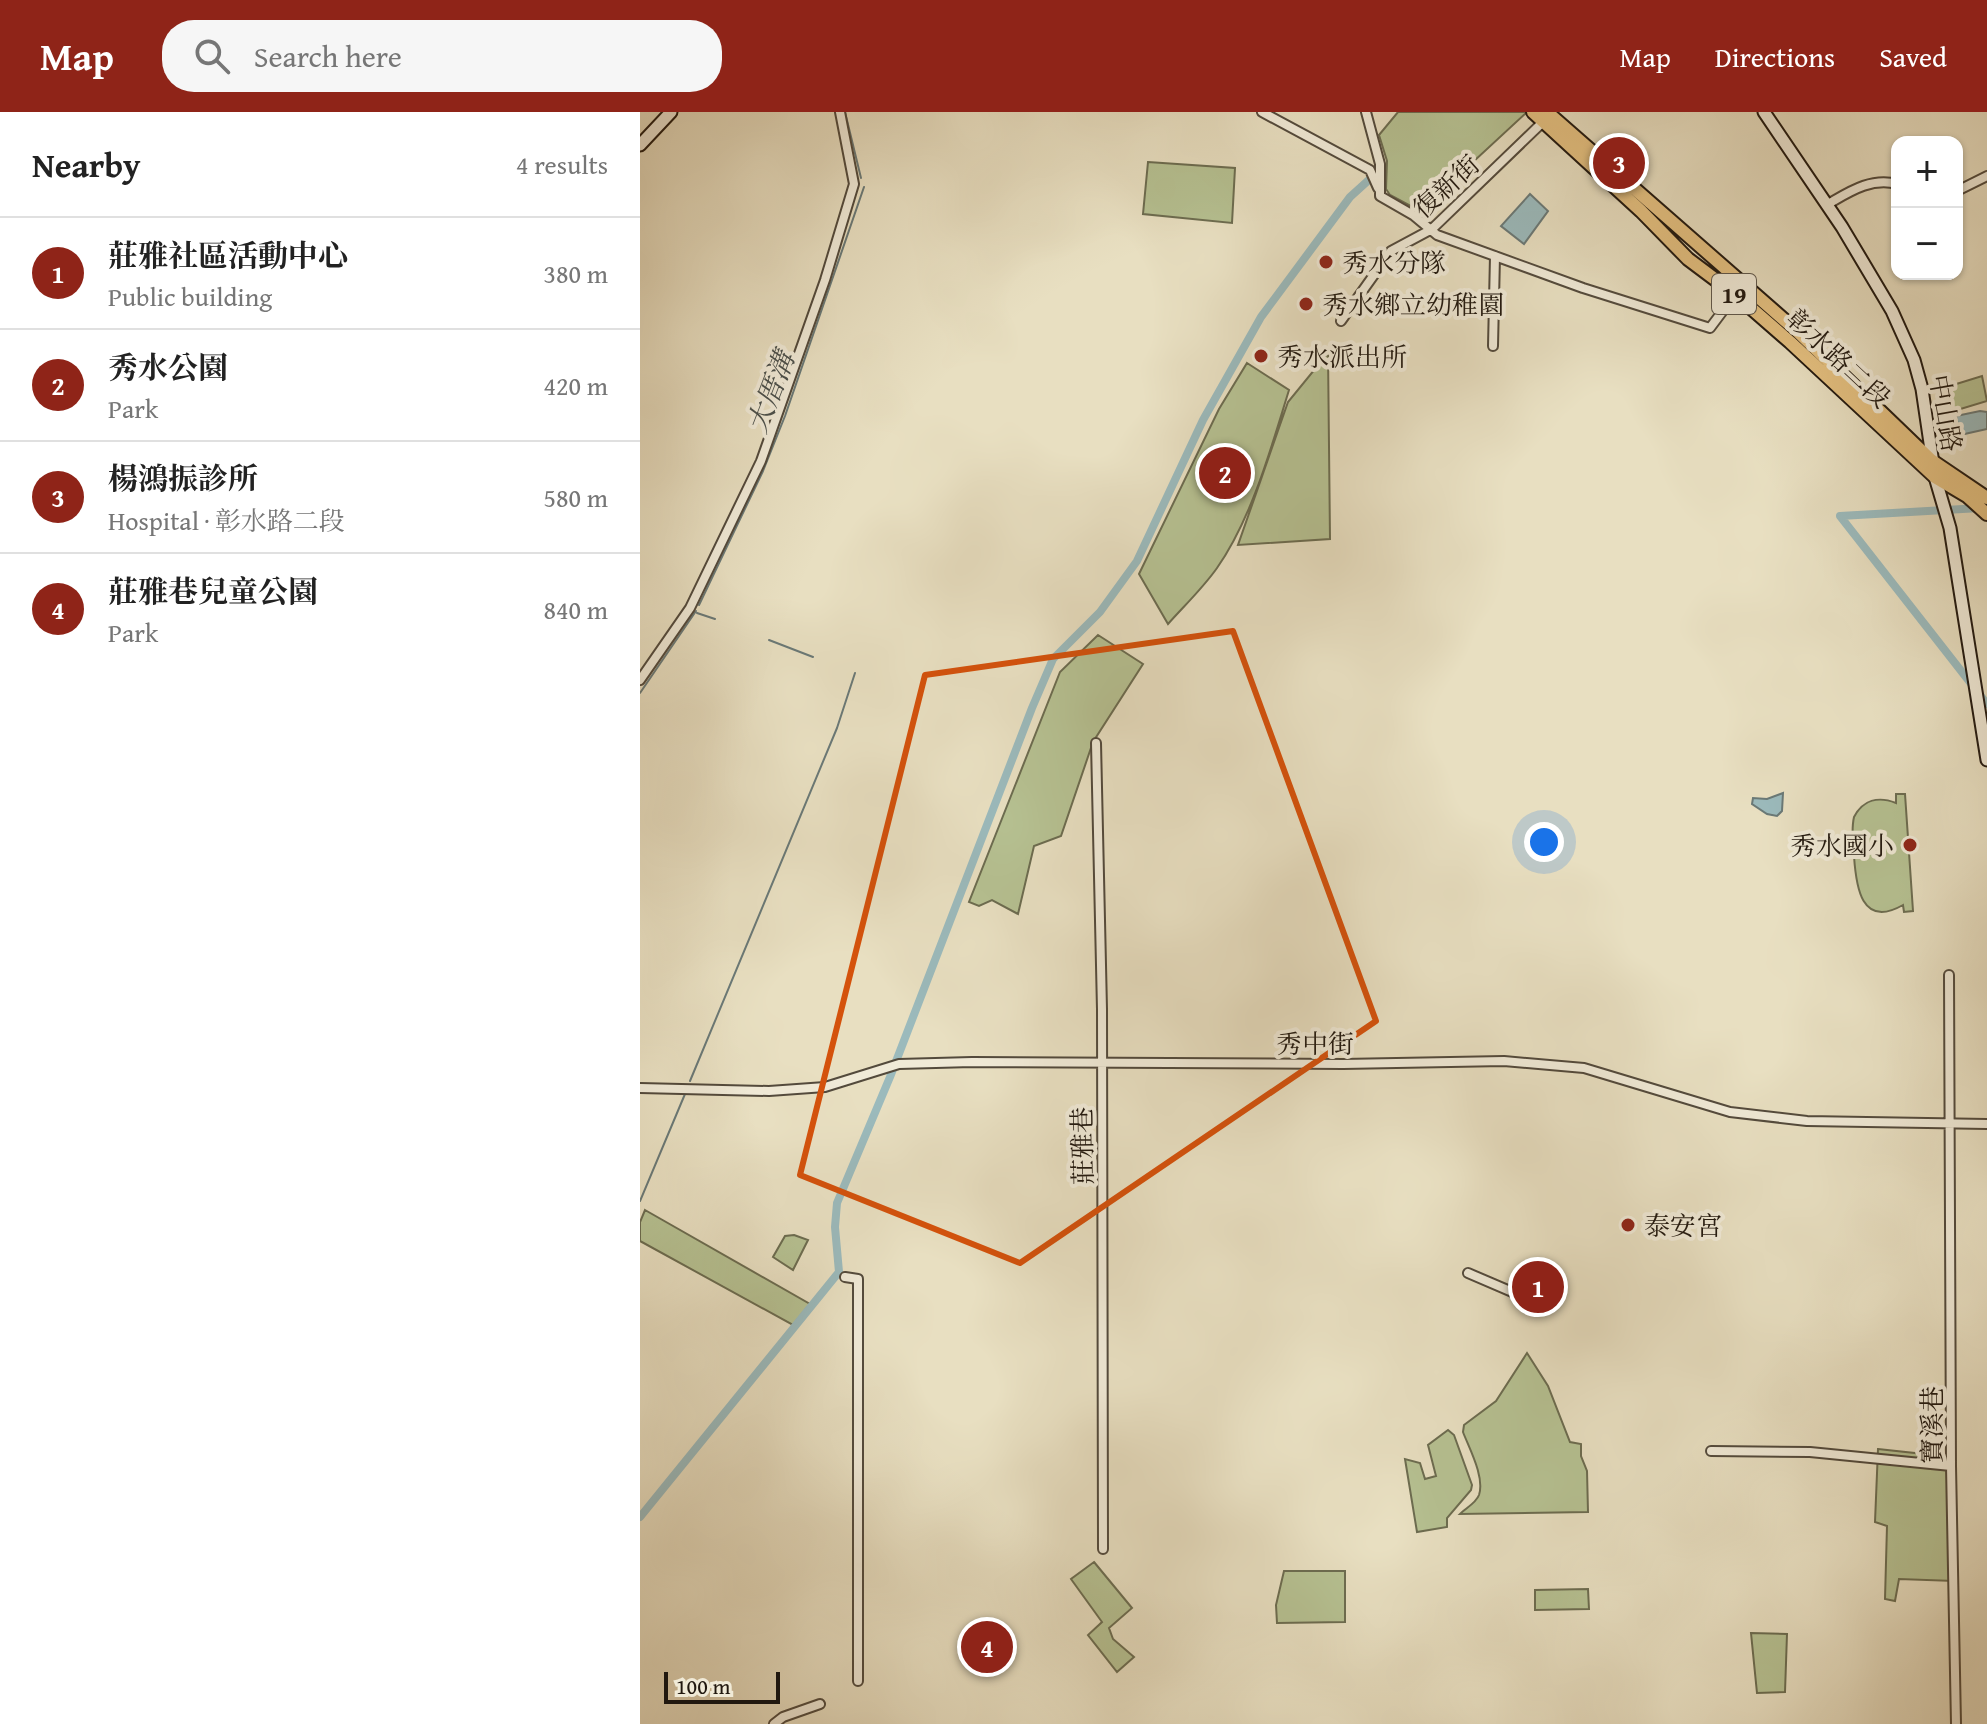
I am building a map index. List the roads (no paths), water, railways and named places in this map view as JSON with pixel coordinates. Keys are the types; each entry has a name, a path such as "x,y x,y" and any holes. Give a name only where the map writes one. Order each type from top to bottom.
{"main road":[{"name":"彰水路二段","path":"1533,112 1549,115 1931,460"},
{"name":"彰水路二段","path":"1549,115 1688,259 1740,289"},
{"name":"彰水路二段","path":"1794,337 1935,477"},
{"name":"19","path":"1931,460 1985,496"},
{"name":"19","path":"1935,477 1967,496 1987,514"}],"street":[{"path":"640,145 671,112"},
{"path":"640,680 690,608 761,461 799,355 854,184 840,112"},
{"path":"1262,112 1370,170 1380,196 1437,235 1583,288 1710,328 1740,289"},
{"path":"1366,112 1380,164 1380,196"},
{"name":"中山路","path":"1765,113 1828,204 1906,337 1922,389 1931,460 1950,528 1987,760"},
{"name":"復新街","path":"1341,321 1391,251 1432,229 1549,115"},
{"path":"1963,188 1987,176"},
{"path":"1828,204 1860,187 1877,182 1891,183"},
{"path":"1493,346 1495,256"},
{"name":"莊雅巷","path":"1096,743 1102,1009 1103,1549"},
{"name":"寶溪巷","path":"1949,975 1951,1466 1956,1724"},
{"name":"秀中街","path":"640,1088 769,1091 825,1087 899,1064 1504,1061 1584,1068 1730,1112 1807,1121 1987,1124"},
{"path":"1468,1273 1545,1306"},
{"path":"845,1277 858,1279 858,1681"},
{"path":"1711,1451 1810,1452 1951,1466"},
{"path":"774,1724 783,1717 820,1704"}],"water":[{"path":"1530,194 1548,211 1524,244 1501,226"},
{"path":"1987,412 1987,429 1960,435 1956,416"},
{"path":"1783,793 1782,811 1777,816 1767,814 1752,804 1753,798 1767,799"}],"waterway":[{"name":"大厝溝","path":"845,112 861,178"},
{"path":"640,1517 839,1272 835,1227 837,1203 890,1077 1053,659 1100,612 1137,561 1203,420 1261,317 1350,197 1371,178"},
{"name":"大厝溝","path":"699,605 763,471 785,416 864,187"},
{"path":"1980,508 1840,516 1987,704"},
{"name":"大厝溝","path":"640,693 696,611"},
{"path":"697,613 715,619"},
{"path":"769,640 813,657"},
{"path":"690,1081 837,728 855,673"},
{"path":"640,1201 685,1094"}],"place":[{"name":"楊鴻振診所","path":"1619,163"},
{"name":"秀水分隊","path":"1326,262"},
{"name":"秀水鄉立幼稚園","path":"1306,304"},
{"name":"秀水派出所","path":"1261,356"},
{"name":"秀水公園","path":"1225,473"},
{"name":"秀水國小","path":"1910,845"},
{"name":"泰安宮","path":"1628,1225"},
{"name":"莊雅社區活動中心","path":"1538,1287"},
{"name":"莊雅巷兒童公園","path":"987,1647"}]}
